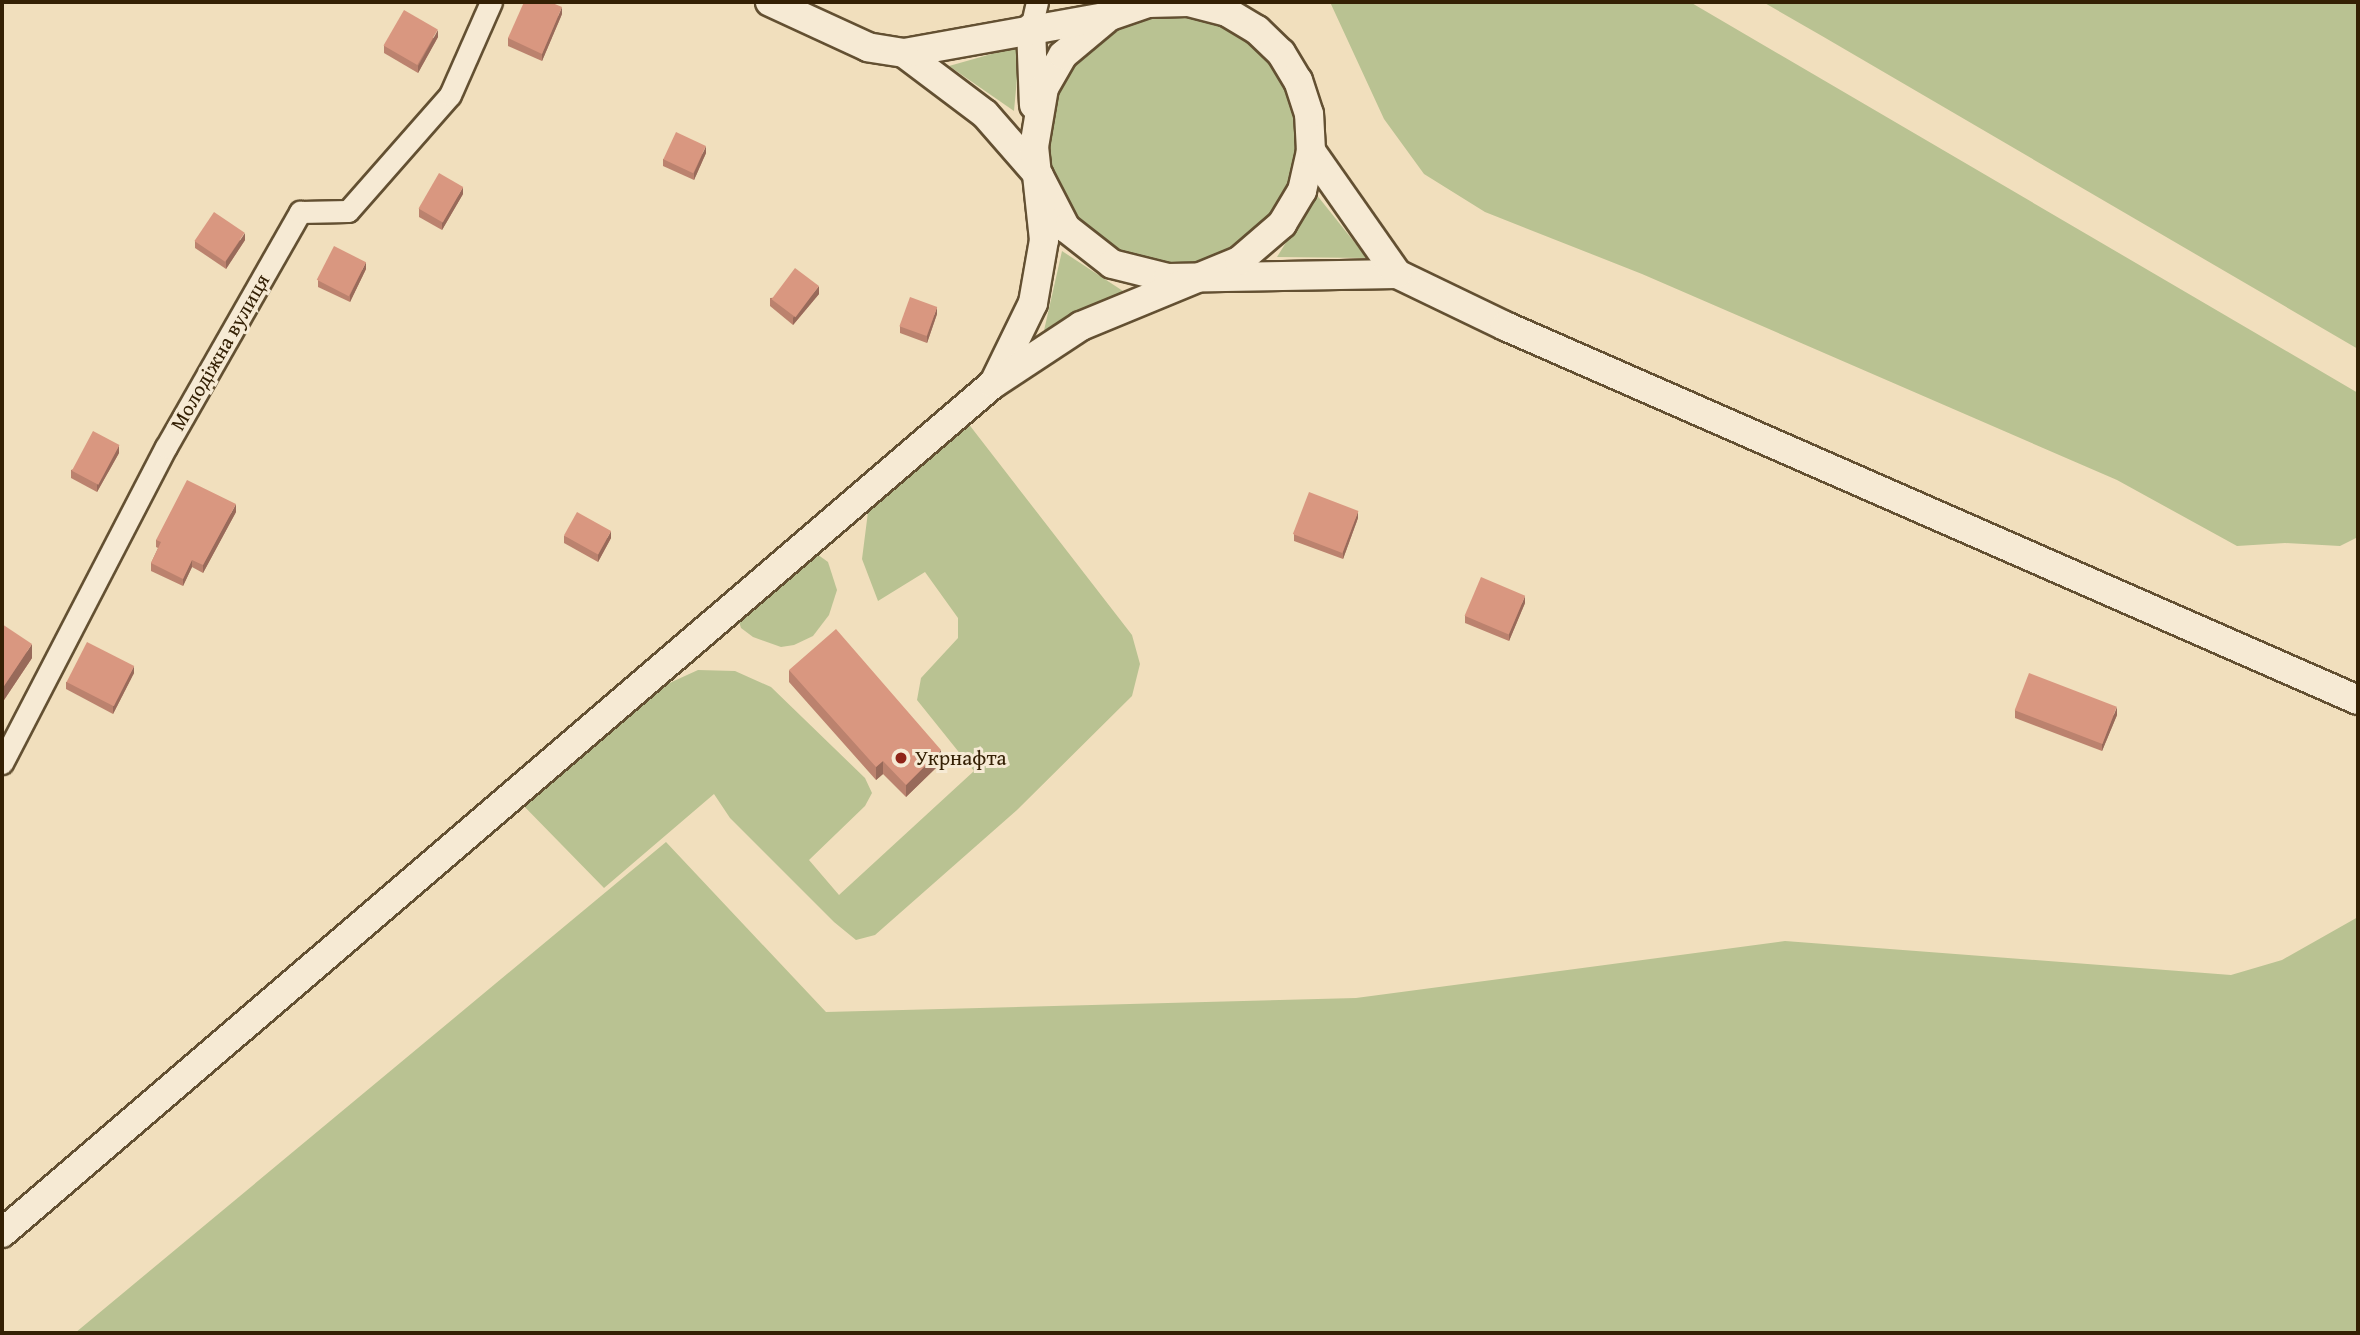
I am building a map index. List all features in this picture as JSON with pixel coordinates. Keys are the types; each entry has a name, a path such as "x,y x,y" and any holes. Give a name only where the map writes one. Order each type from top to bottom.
{"street":[{"name":"Молодіжна вулиця","path":"2,763 166,447 300,212 348,211 450,95 491,2"},
{"path":"770,2 868,47 904,53 1034,15 1111,16"},
{"path":"2,1233 993,384 1081,326 1239,261 1282,224 1302,191 1311,151 1309,114 1298,80 1281,53 1257,30 1227,12 1188,2 1148,3 1111,16 1084,33 1063,55 1044,88 1035,122"},
{"path":"993,384 1033,303 1044,240 1035,122 1034,15"},
{"path":"904,53 985,114 1039,176 1066,228 1112,264 1168,278 1206,274 1397,274 1505,326 2358,700"},
{"path":"1311,151 1397,274"}],"green space":[{"path":"1330,2 1690,2 2358,393 2358,537 2340,546 2285,543 2237,546 2117,480 1642,274 1485,212 1424,174 1384,119"},
{"path":"1763,2 2358,2 2358,349 1822,36"},
{"path":"1171,12 1208,17 1241,33 1260,49 1276,68 1292,101 1297,138 1292,175 1276,208 1260,227 1241,243 1208,259 1171,264 1134,259 1101,243 1082,227 1066,208 1050,175 1045,138 1050,101 1066,68 1082,49 1101,33 1134,17"},
{"path":"1020,46 1014,111 949,66"},
{"path":"1316,194 1367,258 1277,257"},
{"path":"1062,251 1126,293 1043,335"},
{"path":"964,418 1132,635 1140,664 1132,696 1017,810 875,935 856,940 834,922 730,818 714,794 604,888 517,799 652,691 698,670 735,671 771,687 865,778 872,793 865,806 809,860 839,895 974,771 917,700 921,678 958,638 958,618 925,572 878,601 862,559 868,512 883,491"},
{"path":"810,549 828,562 837,590 829,615 813,636 794,645 781,647 753,637 741,628 736,612"},
{"path":"666,842 826,1012 1356,998 1785,941 2231,975 2282,960 2358,917 2358,1333 75,1333"}],"building":[{"path":"524,2 550,2 562,7 542,54 508,38"},
{"path":"404,10 438,30 417,65 384,46"},
{"path":"676,132 706,146 693,173 663,159"},
{"path":"439,173 463,187 443,223 418,209"},
{"path":"214,212 245,233 225,262 194,241"},
{"path":"334,246 366,262 349,296 317,280"},
{"path":"795,268 819,286 795,317 772,299"},
{"path":"910,297 937,307 927,336 899,326"},
{"path":"93,431 119,445 98,485 72,471"},
{"path":"187,480 236,504 203,565 192,560 183,579 151,563 161,542 156,540"},
{"path":"1309,492 1358,511 1342,553 1293,534"},
{"path":"577,512 611,531 598,555 564,536"},
{"path":"1481,577 1525,596 1509,634 1465,616"},
{"path":"2,624 32,644 4,686 2,684"},
{"path":"836,629 941,750 906,785 883,761 876,767 789,670"},
{"path":"87,642 134,666 114,706 67,682"},
{"path":"2029,673 2117,707 2102,744 2015,710"}],"place":[{"name":"Укрнафта","path":"901,758"}]}
